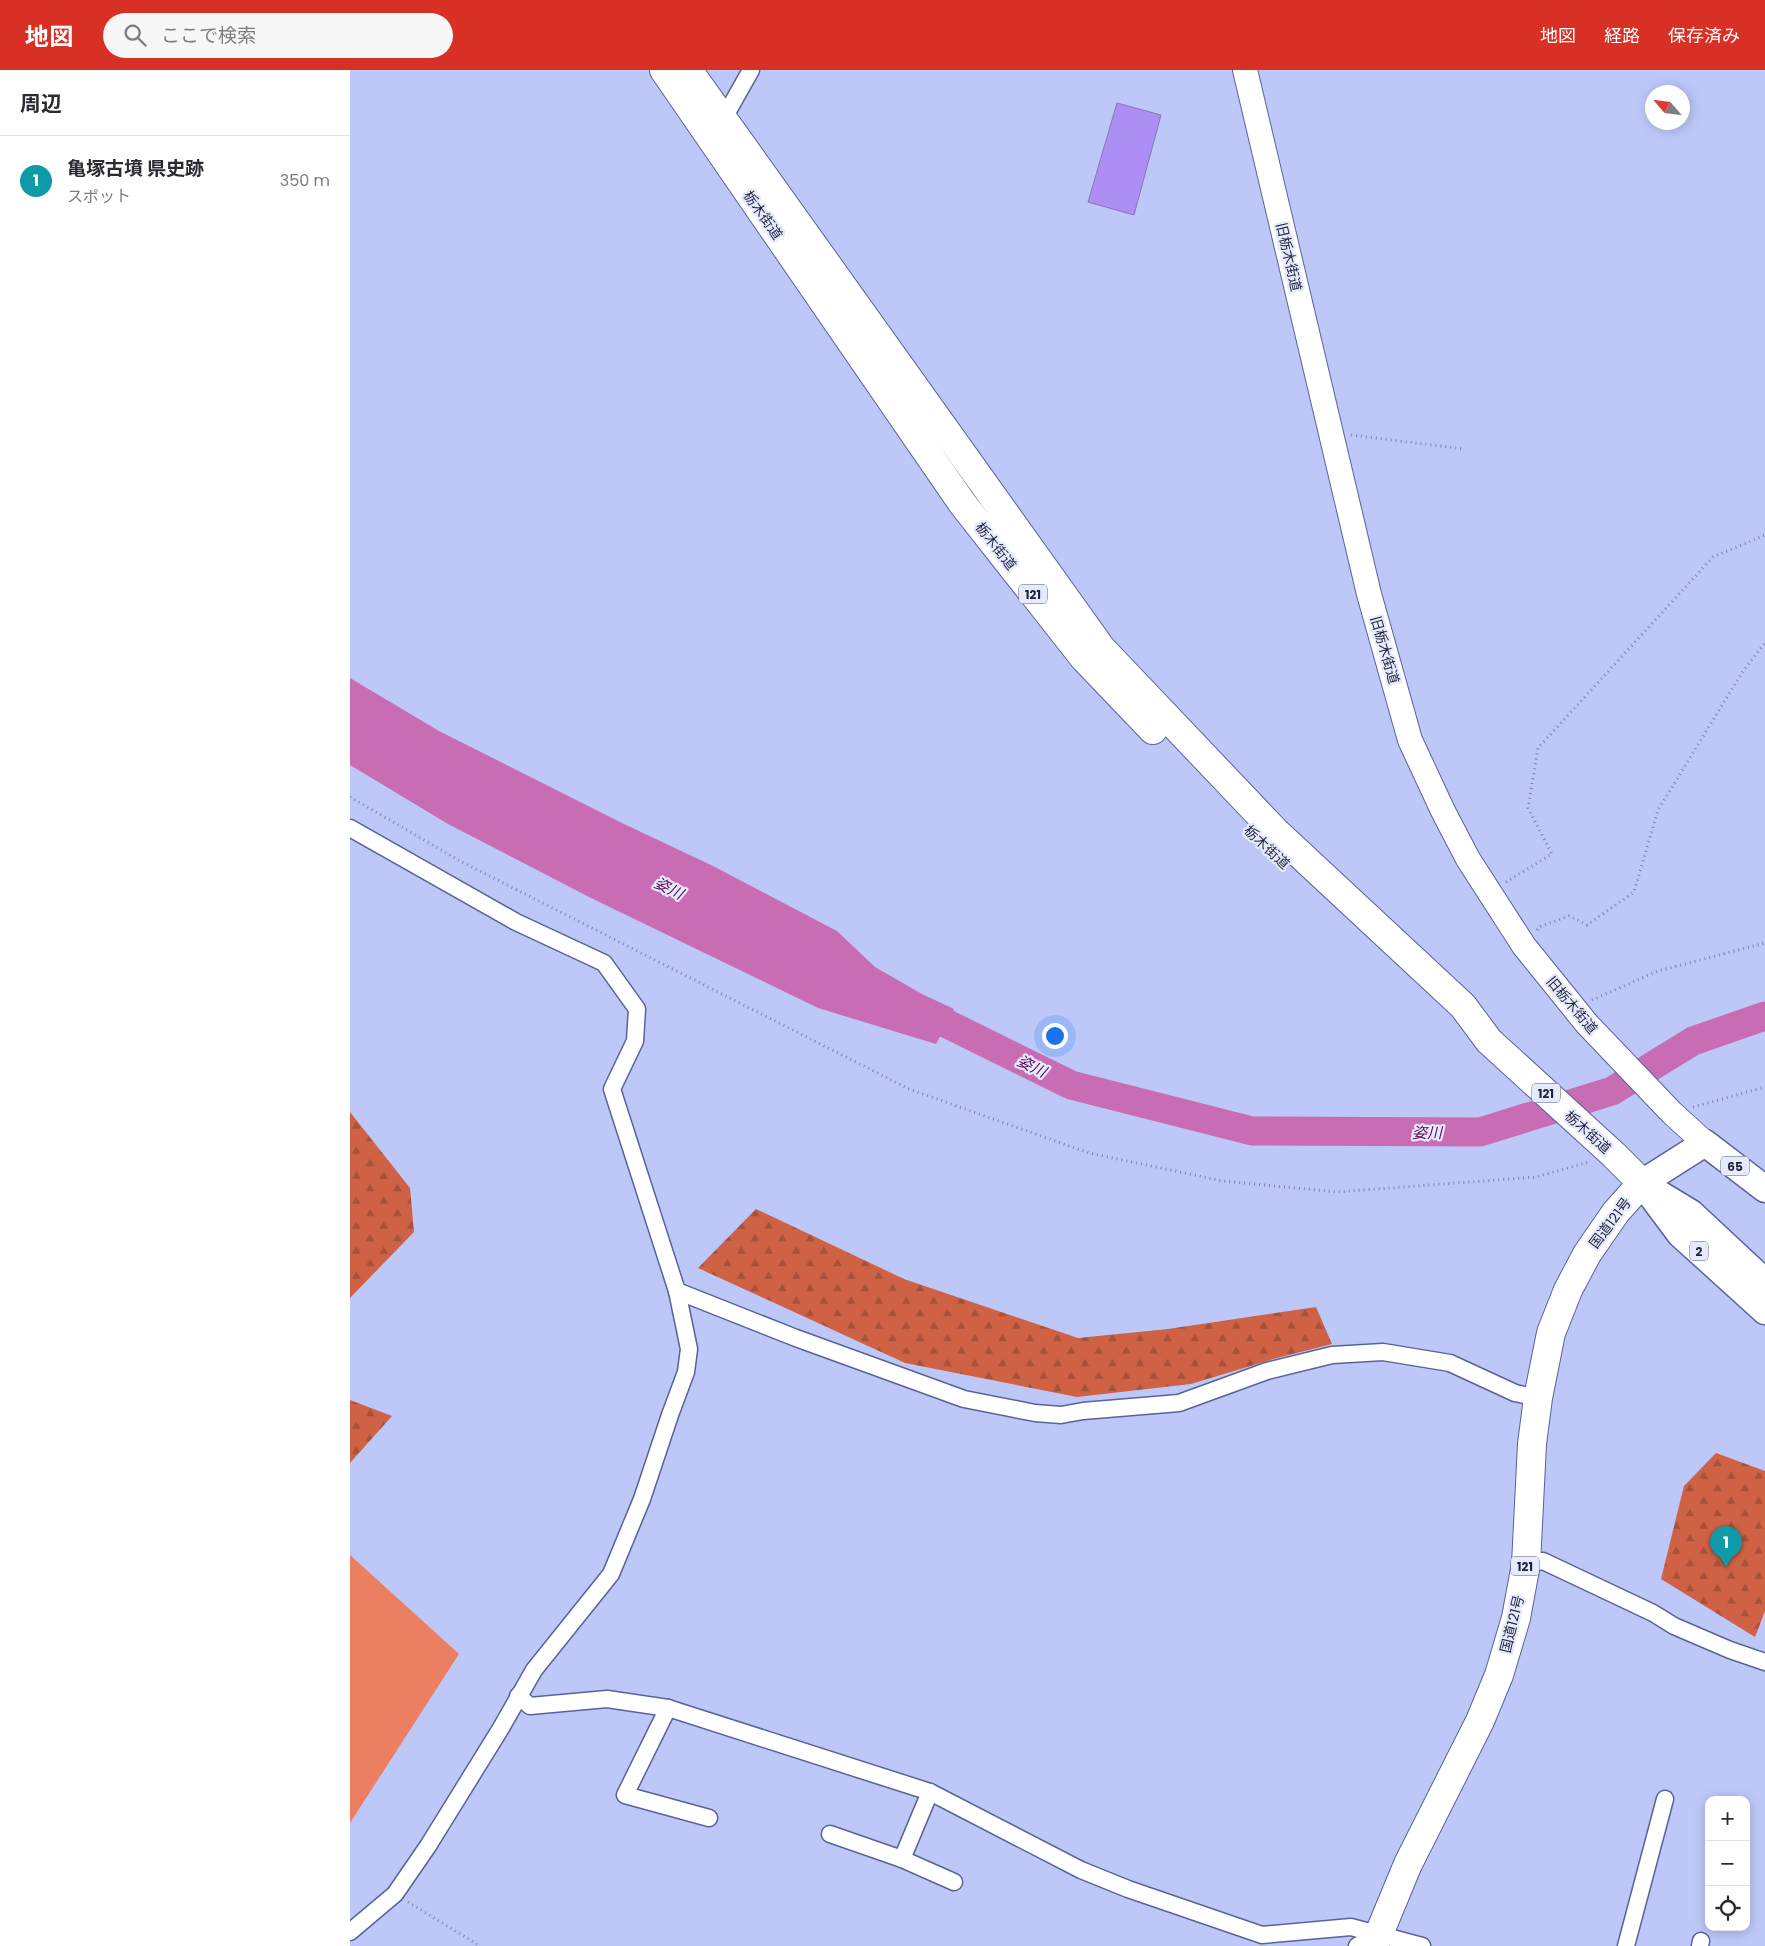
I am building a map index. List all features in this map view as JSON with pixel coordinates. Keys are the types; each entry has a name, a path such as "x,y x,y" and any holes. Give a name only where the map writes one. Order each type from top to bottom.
{"highway":[{"name":"栃木街道","path":"664,70 717,130"},
{"name":"栃木街道","path":"688,70 717,130 962,503 1084,658 1256,836 1448,1016 1490,1041 1642,1183"},
{"name":"国道121号","path":"1370,1942 1480,1721 1499,1675 1516,1618 1526,1564 1532,1444 1538,1398 1551,1333 1568,1290 1587,1254 1616,1212 1642,1183"}],"main road":[{"path":"1642,1183 1705,1143"},
{"name":"65","path":"1705,1143 1765,1189"},
{"name":"2","path":"1642,1183 1691,1212 1765,1282"},
{"name":"2","path":"1642,1183 1680,1234 1765,1311"}],"street":[{"path":"717,130 751,70"},
{"name":"旧栃木街道","path":"1245,70 1369,594 1410,740 1443,811 1489,893 1524,946 1580,1016 1669,1109 1705,1143"},
{"path":"350,828 516,922 604,963 637,1009 635,1041 612,1089 677,1291 690,1350 686,1372 642,1499 611,1574 534,1670 501,1728 428,1846 395,1894 350,1932"},
{"path":"677,1291 796,1338 964,1399 1035,1413 1062,1415 1083,1410 1179,1403 1267,1371 1332,1355 1383,1352 1450,1364 1515,1394 1538,1398"},
{"path":"1526,1564 1543,1561 1653,1613 1682,1629 1730,1650 1765,1662"},
{"path":"518,1696 530,1706 607,1699 668,1708 930,1792 1081,1870 1128,1890 1262,1935 1352,1928 1370,1942 1422,1946"},
{"path":"668,1708 625,1795 709,1818"},
{"path":"902,1859 930,1792"},
{"path":"1626,1946 1665,1799"},
{"path":"830,1834 902,1859 954,1882"}],"path":[{"path":"1331,432 1464,449"},
{"path":"1489,893 1552,854 1528,808 1538,748 1713,557 1765,535"},
{"path":"1524,946 1539,927 1569,916 1587,925 1634,892 1658,810 1743,671 1765,643"},
{"path":"350,797 462,862 908,1089 1089,1153 1223,1181 1338,1192 1536,1177 1608,1150"},
{"path":"1580,1016 1658,971 1765,942"},
{"path":"1669,1109 1765,1087"},
{"path":"395,1894 480,1946"}],"shaded area":[{"path":"350,1555 459,1654 350,1823"}],"green space":[{"path":"350,1112 410,1188 414,1232 350,1298"},
{"path":"756,1209 904,1279 1078,1338 1168,1329 1316,1307 1332,1344 1277,1358 1191,1384 1077,1397 905,1363 698,1268"},
{"path":"350,1400 392,1416 350,1463"},
{"path":"1716,1453 1765,1471 1765,1611 1755,1637 1661,1579 1684,1486"}],"water":[{"path":"350,678 439,731 622,823 713,866 837,931 875,967 922,994 954,1009 936,1044 818,1008 589,897 448,824 350,765"}],"building":[{"path":"1117,103 1161,115 1134,215 1088,202"}],"waterway":[{"name":"姿川","path":"911,1006 1071,1085 1252,1131 1480,1132 1612,1091 1693,1041 1765,1016"}],"place":[{"name":"亀塚古墳 県史跡","path":"1726,1567"}]}
